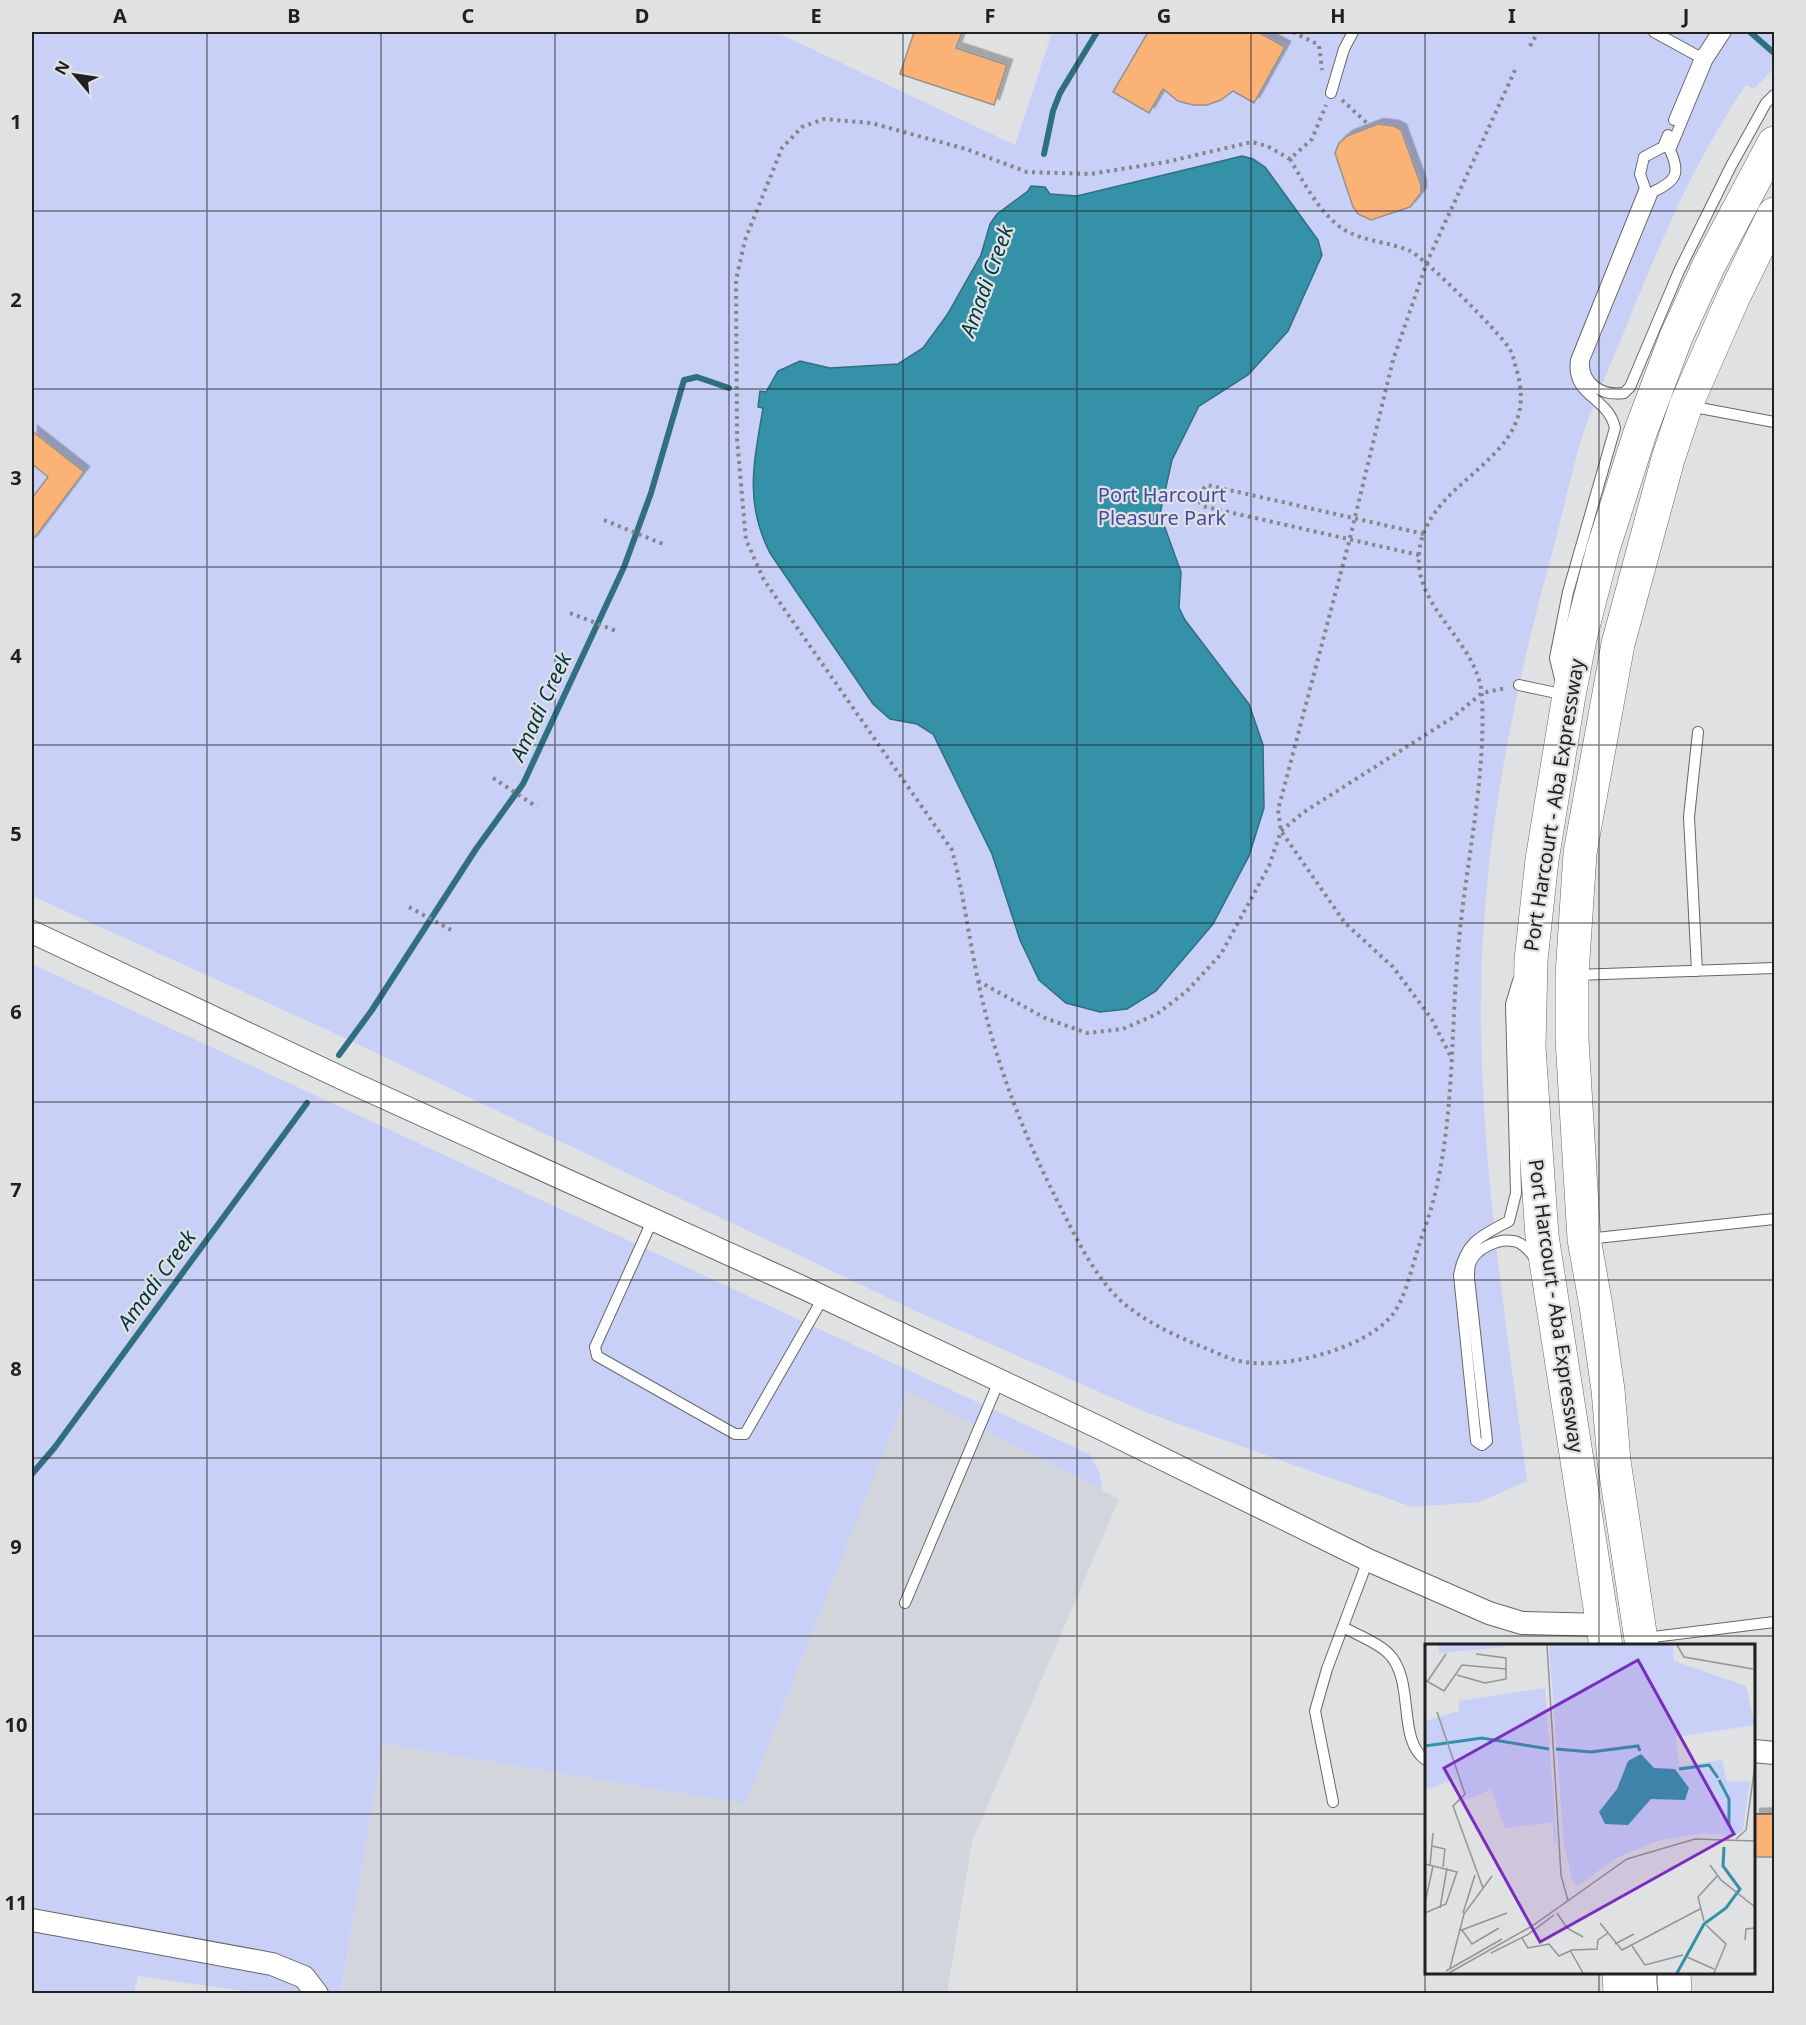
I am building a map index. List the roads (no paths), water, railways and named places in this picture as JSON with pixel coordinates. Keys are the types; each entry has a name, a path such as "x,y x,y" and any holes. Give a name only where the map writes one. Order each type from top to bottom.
{"main road":[{"name":"Port Harcourt - Aba Expressway","path":"1605,1635 1549,1281 1534,1142 1529,1048 1531,960 1542,860 1569,695 1581,634 1603,549 1644,423 1676,337 1709,265 1774,143"},
{"name":"Port Harcourt - Aba Expressway","path":"1642,1642 1614,1461 1608,1390 1596,1306 1584,1239 1572,1039 1572,975 1580,852 1618,644 1668,459 1686,405 1733,298 1774,214"},
{"path":"1619,1974 1620,1994"},
{"path":"1639,1974 1641,1994"},
{"path":"1674,1974 1675,1994"},
{"path":"1689,1974 1690,1994"}],"street":[{"path":"32,932 350,1082 653,1218 999,1381 1368,1560 1489,1613 1522,1623 1605,1635"},
{"path":"1755,1751 1774,1753"},
{"path":"32,1920 272,1964 304,1977 317,1994"}],"lane":[{"path":"1332,93 1344,49 1353,32"},
{"path":"1654,32 1704,59"},
{"path":"1649,190 1640,174 1644,157 1667,148 1716,32"},
{"path":"1704,59 1726,32"},
{"path":"1649,190 1584,360 1583,372 1586,379 1602,392 1624,393 1637,376 1679,271 1720,187 1766,103 1774,95"},
{"path":"1569,695 1558,680 1555,658 1568,592 1615,428 1607,409 1582,388 1574,373 1576,360 1649,190 1668,184 1674,177 1677,165 1667,148"},
{"path":"1686,405 1774,422"},
{"path":"1519,685 1569,695"},
{"path":"1697,971 1689,817 1698,732"},
{"path":"1531,960 1516,984 1511,1005 1514,1209 1509,1221 1481,1236 1469,1246 1462,1258 1459,1275 1476,1442 1482,1445 1487,1441 1469,1278 1470,1264 1476,1254 1487,1246 1512,1240 1532,1253 1549,1281"},
{"path":"1572,975 1774,968"},
{"path":"653,1218 595,1347 597,1356 735,1434 745,1434 823,1298"},
{"path":"1584,1239 1774,1218"},
{"path":"905,1603 999,1381"},
{"path":"1333,1802 1316,1711 1343,1627 1368,1560"},
{"path":"1642,1642 1774,1622"},
{"path":"1343,1627 1388,1653 1402,1678 1408,1724 1419,1755 1425,1759"}],"water":[{"path":"1242,156 1253,159 1265,167 1318,240 1322,255 1288,331 1248,375 1199,406 1172,460 1160,514 1181,572 1179,608 1185,620 1249,704 1263,745 1264,808 1249,856 1213,924 1156,991 1127,1009 1100,1012 1066,1003 1039,980 1020,940 992,854 933,734 917,724 890,719 873,704 770,553 762,534 754,499 754,464 763,408 758,407 760,391 766,392 778,371 800,361 830,368 898,364 923,348 947,315 981,255 990,224 997,214 1028,191 1031,186 1045,187 1050,194 1077,196"}],"waterway":[{"name":"Amadi Creek","path":"1044,154 1053,111 1060,93 1097,32"},
{"name":"Amadi Creek","path":"1750,32 1774,53"},
{"name":"Amadi Creek","path":"339,1055 372,1010 476,849 523,784 624,567 651,493 684,380 697,377 729,388"},
{"name":"Amadi Creek","path":"32,1474 55,1447 307,1103"}],"park label":[{"name":"Port Harcourt Pleasure Park","path":"1162,506"}]}
